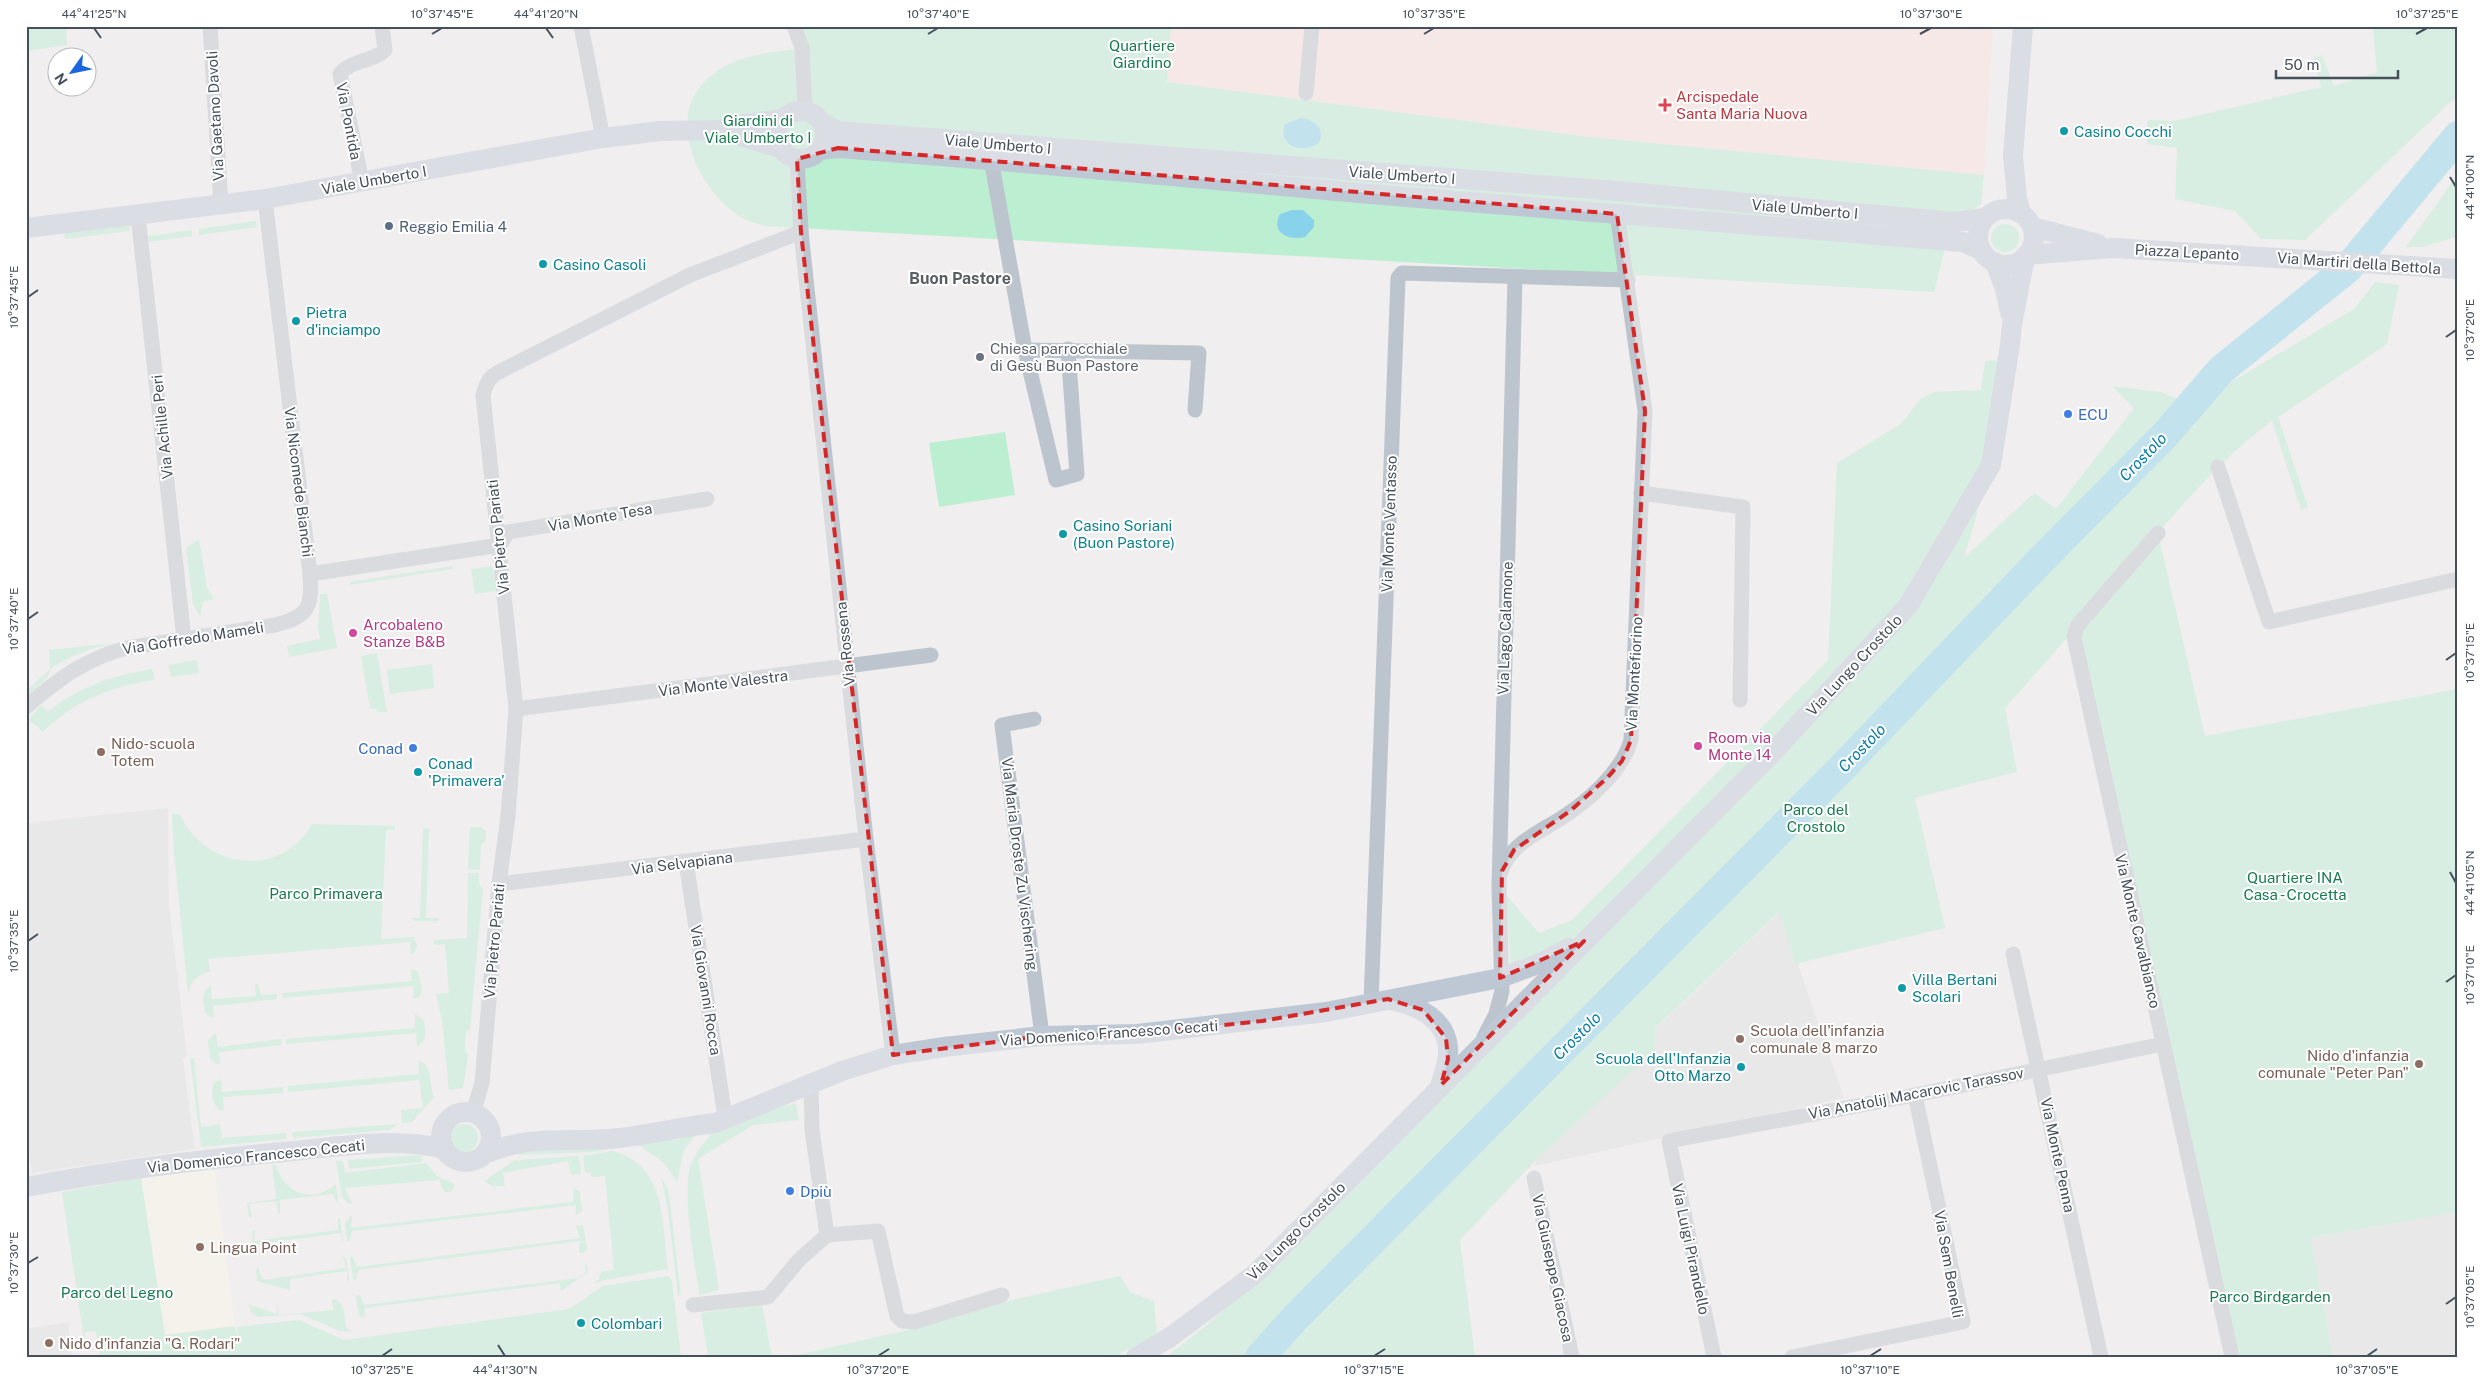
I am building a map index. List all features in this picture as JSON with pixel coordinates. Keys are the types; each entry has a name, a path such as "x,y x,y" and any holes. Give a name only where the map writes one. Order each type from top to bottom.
{"main road":[{"path":"2023,26 2013,156 2017,198 2033,244 2026,256"},
{"path":"788,114 813,117 825,137 820,150 810,158 797,159 785,153 780,148 776,135 782,120 788,114"},
{"name":"Viale Umberto I","path":"813,117 838,131 1606,190 1954,222 2008,209 2026,220"},
{"name":"Viale Umberto I","path":"26,228 265,200 603,138 660,131 720,130 738,125 782,120"},
{"name":"Viale Umberto I","path":"720,130 780,148"},
{"name":"Viale Umberto I","path":"820,150 838,148 991,159 1357,193 1958,242 2010,264 2026,256"},
{"path":"1988,256 1978,236 2005,182 2013,156"},
{"path":"2026,220 2114,248"},
{"path":"2026,256 2114,248"},
{"name":"Piazza Lepanto","path":"2114,248 2260,256"},
{"name":"Via Lungo Crostolo","path":"1988,256 2005,289 2012,324"},
{"name":"Via Lungo Crostolo","path":"1136,1357 1169,1338 1254,1274 1776,749 1908,606 1991,465 2012,324 2026,256"},
{"name":"Via Martiri della Bettola","path":"2260,256 2458,269"},
{"name":"Via Lungo Crostolo","path":"1500,978 1538,964 1584,941"},
{"name":"Via Domenico Francesco Cecati","path":"548,1139 608,1139 667,1132 693,1125 715,1123 811,1083 893,1055 1042,1036 1146,1033 1262,1021 1500,978"},
{"path":"1379,1001 1415,1005 1430,1016 1440,1027 1448,1048 1441,1085"},
{"path":"457,1113 480,1117 507,1132 548,1139 515,1144 466,1162 452,1157 445,1150 441,1138 444,1126 450,1117 457,1113"},
{"path":"480,1117 491,1136 490,1144 484,1154"},
{"path":"398,1142 444,1126"},
{"path":"398,1142 445,1150"},
{"name":"Via Domenico Francesco Cecati","path":"26,1187 213,1158 398,1142"}],"street":[{"name":"Via Gaetano Davoli","path":"210,26 221,206"},
{"name":"Via Pontida","path":"362,182 340,74 346,68 379,55 385,50 382,26"},
{"path":"581,26 603,138"},
{"path":"794,26 802,48 813,117"},
{"path":"1306,93 1312,26"},
{"path":"797,159 801,232"},
{"path":"991,159 1025,350 1056,480 1077,474 1068,349"},
{"name":"Via Nicomede Bianchi","path":"265,200 310,574 500,545"},
{"name":"Via Montefiorino","path":"1499,886 1504,861 1514,850 1587,798 1622,761 1628,751 1633,726 1645,411 1628,280 1617,214"},
{"name":"Via Achille Peri","path":"138,216 184,639"},
{"name":"Via Pietro Pariati","path":"480,1117 499,884 508,816 516,709 483,395 486,384 491,377 690,275 801,232"},
{"name":"Via Rossena","path":"801,232 866,839 893,1055"},
{"name":"Via Monte Ventasso","path":"1379,1001 1398,278 1402,273 1514,278 1628,280"},
{"name":"Via Lago Calamone","path":"1500,978 1499,886 1514,278"},
{"path":"1025,350 1068,349 1199,353 1195,410"},
{"path":"2218,468 2269,622 2458,579"},
{"path":"1641,493 1742,507 1740,700"},
{"name":"Via Monte Tesa","path":"500,545 508,532 708,499"},
{"name":"Via Monte Cavalbianco","path":"2158,533 2077,626 2074,637 2232,1357"},
{"name":"Via Goffredo Mameli","path":"26,707 62,676 89,662 127,648 275,625 296,618 306,611 310,603 310,574"},
{"name":"Via Monte Valestra","path":"516,709 931,655"},
{"name":"Via Maria Droste Zu Vischering","path":"1034,719 1002,725 1042,1036"},
{"name":"Via Selvapiana","path":"499,884 866,839"},
{"name":"Via Giovanni Rocca","path":"686,862 725,1118"},
{"name":"Via Monte Penna","path":"2013,954 2040,1068 2101,1357"},
{"name":"Via Lungo Crostolo","path":"1480,1045 1501,1002 1500,978"},
{"name":"Via Anatolij Macarovic Tarassov","path":"1669,1141 1915,1095 2164,1044"},
{"path":"811,1083 812,1130 828,1235"},
{"name":"Via Sem Benelli","path":"1792,1357 1962,1322 1915,1095"},
{"name":"Via Luigi Pirandello","path":"1669,1141 1714,1357"},
{"name":"Via Giuseppe Giacosa","path":"1534,1178 1572,1357"},
{"path":"693,1305 768,1297 799,1260 828,1235 878,1231 897,1316 902,1321 914,1322 1002,1295"}],"highlighted area":[{"path":"838,148 1617,214 1645,411 1631,740 1622,761 1607,778 1570,811 1514,850 1502,871 1500,978 1584,941 1441,1085 1448,1059 1446,1038 1423,1010 1388,999 1262,1021 1137,1034 1042,1036 893,1055 801,232 797,159"}],"shaded area":[{"name":"Arcispedale Santa Maria Nuova","path":"1170,26 1993,26 1984,175 1590,137 1167,82"},
{"path":"168,808 169,904 187,1056 183,1059 195,1149 32,1173 26,1129 26,823"},
{"name":"Scuola dell'infanzia comunale 8 marzo","path":"1780,912 1844,1098 1535,1166 1536,1160 1655,1029"},
{"path":"214,1169 235,1326 165,1335 141,1178"},
{"path":"2458,1212 2458,1357 2333,1357 2311,1238"},
{"name":"Nido d'infanzia \"G. Rodari\"","path":"68,1322 73,1357 26,1357 26,1329"}],"green space":[{"path":"26,26 66,26 67,45 26,51"},
{"name":"Giardini di Viale Umberto I","path":"799,26 1171,26 1167,82 1590,137 1984,175 1981,204 1973,209 1945,248 1934,292 764,226 739,216 713,192 702,176 694,158 687,122 691,104 699,88 721,68 748,57 806,48"},
{"path":"2383,26 2458,26 2458,95 2305,240 2261,239 2235,211 2175,199 2177,148 2147,144 2147,120 2174,121 2321,87 2313,58 2322,55 2334,86 2377,72 2373,29"},
{"path":"2458,174 2458,236 2423,247 2406,247"},
{"path":"256,221 257,227 199,235 199,229"},
{"path":"129,224 130,231 65,239 64,232"},
{"path":"2005,224 2015,228 2019,238 2015,248 2005,252 1995,248 1991,238 1995,228"},
{"path":"192,230 192,236 149,242 148,236"},
{"path":"2375,282 2399,285 2387,344 2278,417 2308,507 2301,510 2272,421 2226,460 2158,533 2205,736 2458,689 2458,1212 2311,1238 2333,1357 2232,1357 2076,628 2005,708 2017,772 1915,798 1945,928 1795,964 1779,912 1655,1028 1655,1050 1536,1160 1460,1240 1475,1357 1166,1357 1208,1324 1252,1283 1578,937 1511,969 1506,895 1539,933 1572,920 1828,660 1837,463 1902,423 1920,399 1935,392 1981,390 1985,361 2008,360 1991,465 1964,558 2034,493 2056,509 2134,408 2112,386 2160,392 2200,411 2226,385 2354,309"},
{"path":"1005,432 1015,495 939,507 929,443"},
{"path":"199,539 207,587 214,599 203,602 200,616 193,604 186,548"},
{"path":"452,566 453,569 350,585 350,582"},
{"path":"492,566 497,591 475,594 471,569"},
{"path":"320,594 327,594 337,648 289,657 287,646 320,639 318,627"},
{"path":"115,643 81,653 50,669 49,650"},
{"path":"377,653 387,712 377,712 376,709 370,708 361,656"},
{"path":"197,660 199,673 171,677 168,665"},
{"path":"432,664 434,688 390,694 387,670"},
{"path":"50,669 48,677 26,697 26,691"},
{"path":"152,669 155,680 123,686 94,697 67,712 43,732 29,720 41,705 48,712 72,695 97,683"},
{"name":"Parco Primavera","path":"172,814 180,814 200,842 214,852 230,858 247,861 264,860 280,855 302,838 309,830 311,824 395,826 395,830 386,830 381,939 413,937 417,945 415,952 411,955 410,942 208,959 210,972 195,979 190,986 188,994"},
{"path":"470,827 481,827 486,831 486,840 481,845 480,870 468,869"},
{"path":"423,829 429,829 426,918 440,918 437,921 415,921 411,918 420,918"},
{"path":"468,873 479,873 479,884 483,889 470,1029 466,1033 465,1051 468,1055 463,1088 449,1090 442,1021 436,994 449,993 445,944 436,945 433,943 435,940 467,938"},
{"path":"411,969 418,971 422,990 420,996 414,999 413,986 283,998 282,993 412,981"},
{"path":"258,984 261,995 277,994 277,999 213,1006 214,1018 205,1013 204,994 211,986 212,999 256,996 255,985"},
{"path":"415,1014 424,1020 425,1032 425,1038 417,1046 416,1033 286,1044 286,1039 415,1028"},
{"path":"216,1033 218,1047 281,1039 282,1045 219,1052 220,1064 216,1064 210,1058 208,1040"},
{"path":"194,1058 201,1127 220,1124 222,1138 286,1133 287,1139 201,1147 190,1059"},
{"path":"418,1061 423,1063 428,1070 434,1097 412,1122 402,1123 401,1110 423,1108 419,1080 288,1092 288,1086 419,1074"},
{"path":"221,1079 222,1092 283,1087 283,1093 223,1097 224,1110 221,1111 214,1102 212,1093 213,1085"},
{"path":"796,1103 799,1120 753,1125 698,1159 719,1290 699,1295 687,1200 689,1172 696,1154 714,1132 728,1123 766,1110"},
{"path":"399,1124 389,1130 293,1138 292,1132"},
{"path":"464,1124 474,1128 478,1138 474,1148 464,1152 454,1148 450,1138 454,1128"},
{"path":"696,1135 684,1150 677,1182 664,1163 634,1142 674,1140"},
{"path":"612,1148 594,1152 518,1155 518,1149"},
{"path":"613,1151 631,1158 644,1169 653,1183 659,1198 668,1269 605,1280 593,1284 599,1279 601,1272 614,1269 605,1176 591,1177 591,1172 585,1173 583,1156"},
{"path":"420,1155 424,1160 420,1162 349,1169 348,1160"},
{"path":"579,1156 581,1174 571,1175 568,1161 503,1173 505,1186 492,1186 484,1181 515,1160"},
{"path":"336,1161 343,1161 345,1173 426,1163 437,1176 455,1184 451,1192 444,1192 439,1180 345,1188 352,1204 349,1204 342,1197"},
{"path":"272,1165 276,1165 285,1183 300,1193 318,1194 336,1184 338,1204 332,1194 280,1200 280,1214 278,1213 276,1201 249,1204 252,1217 249,1217 247,1203 276,1199"},
{"path":"661,1177 668,1189 670,1201 681,1295 678,1296 668,1211"},
{"name":"Parco del Legno","path":"141,1178 165,1335 235,1326 239,1345 237,1327 299,1320 344,1340 569,1309 603,1286 669,1276 672,1281 681,1357 100,1357 96,1331 85,1332 85,1346 62,1192"},
{"path":"574,1188 580,1192 582,1211 575,1216 576,1205 352,1231 349,1242 347,1240 345,1223 352,1216 351,1228 573,1202"},
{"path":"338,1218 340,1219 342,1243 341,1233 257,1244 256,1256 253,1254 252,1231 255,1231 254,1241 338,1230"},
{"path":"583,1225 587,1249 583,1253 579,1253 580,1241 358,1270 356,1280 353,1279 350,1258 352,1256 357,1267 580,1238 576,1226"},
{"path":"343,1256 346,1258 349,1279 347,1282 347,1271 290,1279 290,1290 257,1281 256,1270 258,1268 263,1280 346,1268"},
{"path":"585,1266 587,1266 588,1272 561,1291 560,1283 365,1308 364,1318 359,1316 356,1297 358,1295 360,1295 364,1305 578,1278 586,1272"},
{"path":"1120,1276 1130,1292 1154,1301 1157,1334 1114,1357 788,1357 917,1328 1020,1298"},
{"path":"332,1299 340,1302 346,1328 353,1332 340,1331 300,1314 258,1317 252,1313 248,1304 277,1314 277,1301 279,1315 333,1310"},
{"path":"762,1305 772,1357 708,1357 701,1313"}],"water":[{"path":"1301,118 1311,121 1318,126 1321,133 1319,143 1306,148 1299,148 1288,143 1284,132 1285,124"},
{"path":"1292,210 1303,210 1314,220 1314,227 1305,237 1293,238 1279,231 1277,226 1280,214"}],"waterway":[{"name":"Crostolo","path":"1260,1357 1296,1317 1838,772 2044,557 2165,435 2221,370 2348,268 2458,136"}],"place":[{"name":"Arcispedale Santa Maria Nuova","path":"1665,105"},
{"name":"Casino Cocchi","path":"2064,131"},
{"name":"Reggio Emilia 4","path":"389,226"},
{"name":"Casino Casoli","path":"543,264"},
{"name":"Pietra d'inciampo","path":"296,321"},
{"name":"Chiesa parrocchiale di Gesù Buon Pastore","path":"980,357"},
{"name":"ECU","path":"2068,414"},
{"name":"Casino Soriani (Buon Pastore)","path":"1063,534"},
{"name":"Arcobaleno Stanze B&B","path":"353,633"},
{"name":"Room via Monte 14","path":"1698,746"},
{"name":"Conad","path":"413,748"},
{"name":"Nido-scuola Totem","path":"101,752"},
{"name":"Conad 'Primavera'","path":"418,772"},
{"name":"Villa Bertani Scolari","path":"1902,988"},
{"name":"Scuola dell'infanzia comunale 8 marzo","path":"1740,1039"},
{"name":"Nido d'infanzia comunale \"Peter Pan\"","path":"2419,1064"},
{"name":"Scuola dell'Infanzia Otto Marzo","path":"1741,1067"},
{"name":"Dpiù","path":"790,1191"},
{"name":"Lingua Point","path":"200,1247"},
{"name":"Colombari","path":"581,1323"},
{"name":"Nido d'infanzia \"G. Rodari\"","path":"49,1343"}],"district":[{"name":"Buon Pastore","path":"960,278"}],"park label":[{"name":"Quartiere Giardino","path":"1142,54"},
{"name":"Parco del Crostolo","path":"1816,818"},
{"name":"Quartiere INA Casa - Crocetta","path":"2295,886"},
{"name":"Parco Birdgarden","path":"2270,1296"}]}
